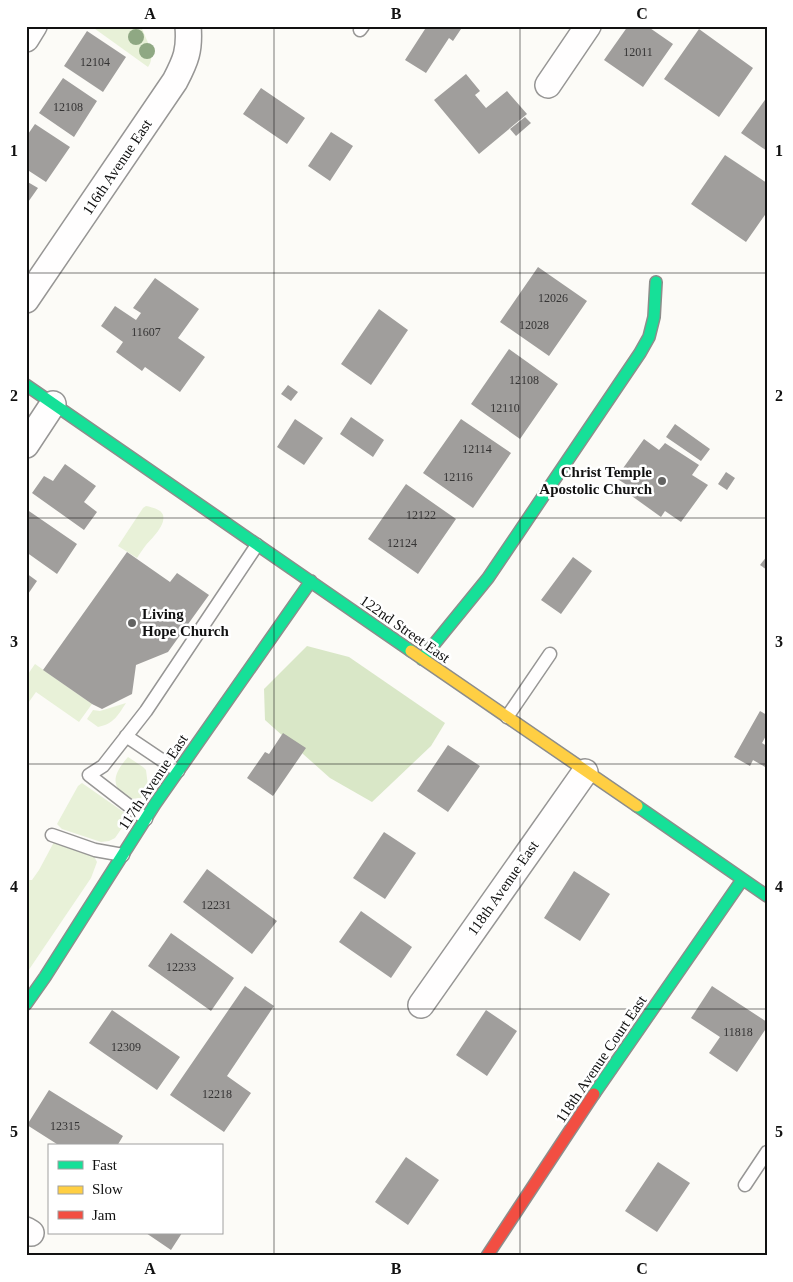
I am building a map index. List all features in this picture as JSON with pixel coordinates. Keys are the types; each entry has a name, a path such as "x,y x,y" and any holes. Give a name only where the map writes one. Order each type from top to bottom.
{"street":[{"path":"26,39 34,26"},
{"name":"116th Avenue East","path":"26,300 175,81 186,60 189,41 188,26"},
{"path":"548,85 588,26"},
{"path":"422,659 488,578 640,353 649,337 654,317 656,282"},
{"name":"122nd Street East","path":"26,385 767,896"},
{"path":"26,445 53,404"},
{"name":"117th Avenue East","path":"26,1004 178,771 311,581"},
{"name":"118th Avenue East","path":"421,1004 585,772"},
{"name":"118th Avenue Court East","path":"487,1256 742,880"}],"lane":[{"path":"146,819 89,775 103,766 146,711 257,545"},
{"path":"506,717 550,654"},
{"path":"126,736 178,771"},
{"path":"52,835 95,850 123,855"},
{"path":"745,1185 767,1152"}],"green space":[{"path":"91,26 141,26 151,52 148,67"},
{"path":"146,506 160,511 163,519 158,531 137,558 118,546"},
{"path":"307,646 349,657 445,723 431,746 372,802 330,778 265,720 264,689"},
{"path":"35,664 92,704 79,722 36,692 26,706 26,677"},
{"path":"126,703 108,724 98,727 87,719 93,710 100,711"},
{"path":"128,757 146,770 148,790 141,798 128,799 118,789 116,784 119,768"},
{"path":"82,783 125,813 128,819 115,838 101,842 62,829 57,824 78,786"},
{"path":"54,842 94,856 97,862 91,878 26,974 26,880 32,880"}],"building":[{"path":"427,26 463,26 453,41 449,38 426,73 405,60"},
{"path":"628,26 647,26 673,44 643,87 604,60"},
{"path":"699,29 753,68 719,117 664,79"},
{"path":"87,31 126,57 103,92 64,66"},
{"path":"466,74 480,91 475,95 486,108 507,91 527,114 479,154 434,100"},
{"path":"63,78 97,101 74,137 39,113"},
{"path":"261,88 305,118 287,144 243,114"},
{"path":"767,97 767,151 741,133"},
{"path":"525,117 531,123 516,136 510,129"},
{"path":"35,124 70,147 46,182 26,169 26,137"},
{"path":"331,132 353,146 330,181 308,166"},
{"path":"725,155 767,183 767,212 746,242 691,204"},
{"path":"26,181 38,188 26,205"},
{"path":"538,267 587,301 549,356 500,322"},
{"path":"155,278 199,309 178,338 205,357 180,392 145,367 142,371 116,352 123,342 101,326 115,306 136,320 141,313 133,308"},
{"path":"379,309 408,330 371,385 341,364"},
{"path":"509,349 558,384 520,439 471,404"},
{"path":"288,385 298,392 291,401 281,394"},
{"path":"351,417 384,440 373,457 340,434"},
{"path":"295,419 323,438 304,465 277,447"},
{"path":"461,419 511,453 473,508 423,473"},
{"path":"675,424 710,449 701,461 666,437"},
{"name":"Christ Temple Apostolic Church","path":"644,439 659,450 665,443 699,465 692,475 708,485 681,522 665,511 661,517 629,494 633,489 616,478"},
{"path":"65,464 96,486 84,502 97,512 84,530 32,493 44,476 53,481"},
{"path":"726,472 735,478 727,490 718,484"},
{"path":"406,484 456,519 418,574 368,539"},
{"path":"26,509 77,544 57,574 26,552"},
{"name":"Living Hope Church","path":"127,552 170,582 177,573 209,595 168,652 136,665 132,694 102,709 43,670"},
{"path":"767,556 767,570 760,565"},
{"path":"573,557 592,571 561,614 541,600"},
{"path":"26,573 37,581 26,597"},
{"path":"760,711 767,715 767,734 762,743 767,746 767,768 753,760 750,766 734,757"},
{"path":"283,733 306,748 273,796 247,778 265,752 269,754"},
{"path":"448,745 480,766 448,812 417,791"},
{"path":"384,832 416,853 385,899 353,878"},
{"path":"207,869 277,921 252,954 183,902"},
{"path":"574,871 610,894 580,941 544,918"},
{"path":"361,911 412,947 391,978 339,942"},
{"path":"171,933 234,978 211,1011 148,966"},
{"path":"245,986 274,1006 227,1076 251,1093 224,1132 170,1095"},
{"path":"712,986 767,1022 767,1027 737,1072 709,1053 720,1037 691,1018"},
{"path":"112,1010 180,1057 157,1090 89,1043"},
{"path":"486,1010 517,1031 487,1076 456,1055"},
{"path":"49,1090 123,1136 118,1144 57,1144 27,1125"},
{"path":"406,1157 439,1180 408,1225 375,1202"},
{"path":"658,1162 690,1183 657,1232 625,1211"},
{"path":"147,1234 181,1234 171,1250"}],"traffic: fast":[{"path":"422,659 488,578 640,353 649,337 654,317 656,282"},
{"path":"26,385 411,651"},
{"path":"26,1004 155,804 311,581"},
{"path":"637,806 767,896"},
{"path":"594,1094 742,880"}],"traffic: slow":[{"path":"411,651 637,806"}],"traffic: jam":[{"path":"487,1256 594,1094"}],"place":[{"name":"Christ Temple Apostolic Church","path":"662,481"},
{"name":"Living Hope Church","path":"132,623"}]}
